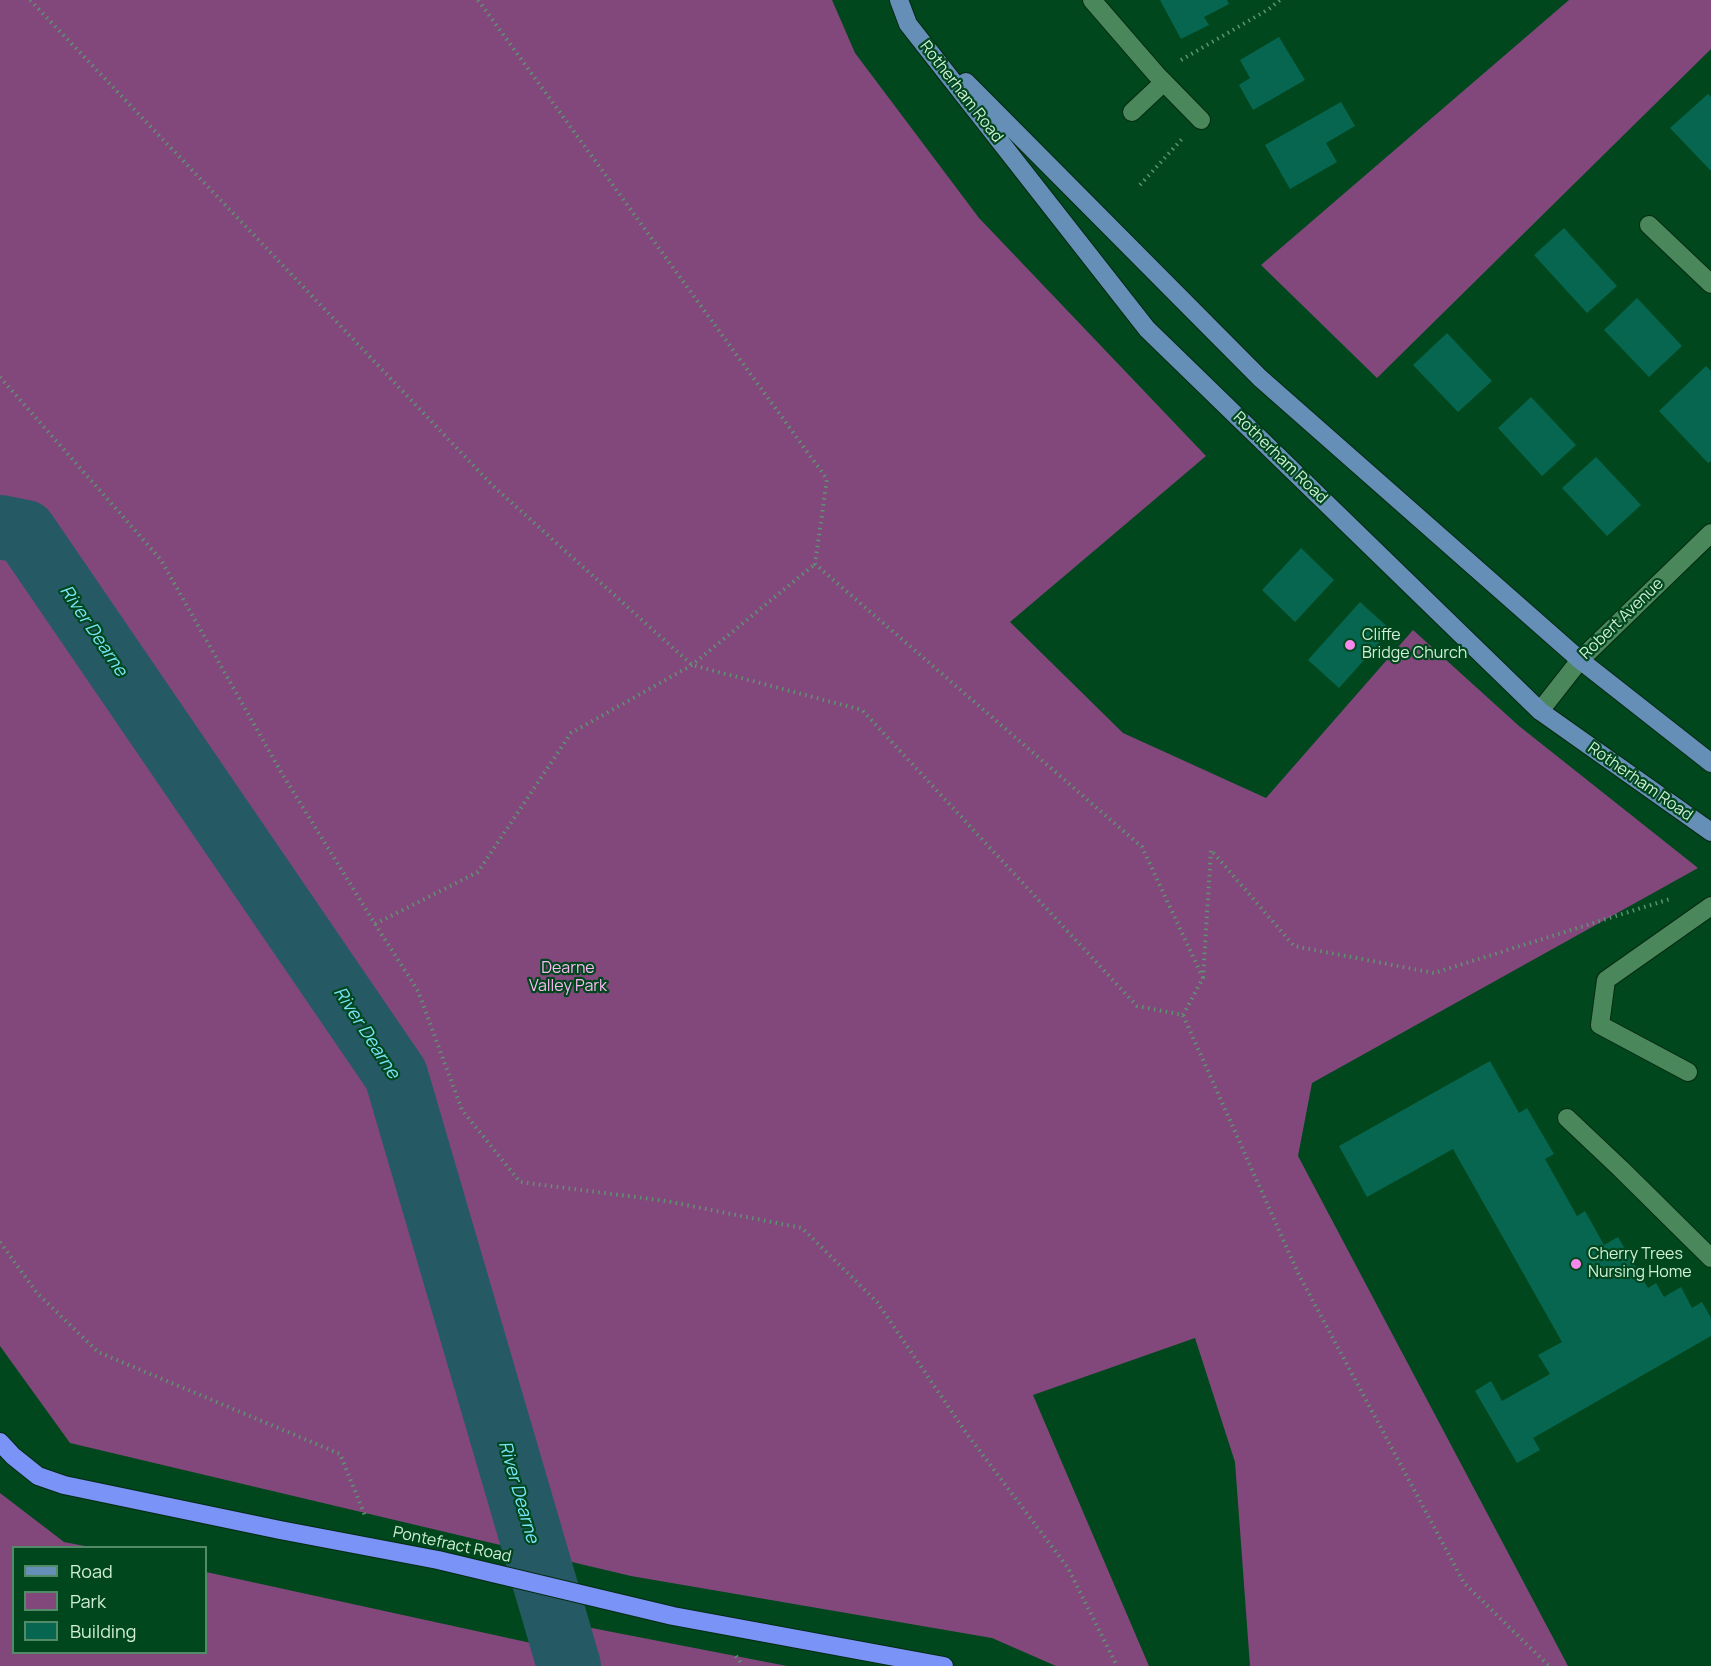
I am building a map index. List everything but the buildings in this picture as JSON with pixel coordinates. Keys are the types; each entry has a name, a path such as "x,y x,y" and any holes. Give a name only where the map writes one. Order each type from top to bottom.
{"highway":[{"name":"Pontefract Road","path":"0,1442 38,1476 64,1485 438,1560 673,1616 944,1666"}],"main road":[{"name":"Rotherham Road","path":"899,0 908,24 1147,329 1540,711 1711,832"},
{"name":"Rotherham Road","path":"908,24 1260,378 1580,660 1711,764"}],"street":[{"path":"1092,0 1160,78 1201,120"},
{"path":"1132,112 1160,78"},
{"path":"1649,225 1711,284"},
{"name":"Robert Avenue","path":"1540,711 1580,660 1711,533"},
{"path":"1688,1072 1600,1026 1606,980 1711,906"},
{"path":"1567,1118 1711,1258"}],"path":[{"path":"30,0 492,485 692,664 862,710 1137,1006 1183,1015"},
{"path":"375,924 478,872 571,733 692,664 815,564 827,479 477,0"},
{"path":"1160,78 1280,0"},
{"path":"1140,185 1201,120"},
{"path":"0,377 161,560 281,772 418,990 462,1110 520,1182 666,1201 802,1228 878,1302 967,1434 1068,1568 1117,1666"},
{"path":"815,564 1142,847 1203,978"},
{"path":"1183,1015 1203,978 1211,850 1294,946 1434,973 1678,897"},
{"path":"1183,1015 1298,1273 1464,1583 1549,1666"},
{"path":"0,1242 37,1293 98,1352 340,1454 379,1549"}],"green space":[{"name":"Dearne Valley Park","path":"0,0 832,0 855,53 979,218 1206,456 1010,622 1123,733 1266,798 1413,630 1519,726 1698,868 1312,1083 1298,1156 1568,1666 1250,1666 1235,1462 1195,1338 1033,1395 1149,1666 1056,1666 992,1638 631,1576 70,1443 0,1346"},
{"path":"1569,0 1711,0 1711,49 1377,378 1261,265"},
{"path":"0,1493 64,1542 85,1546 12,1546 12,1654 207,1654 207,1572 531,1643 525,1615 787,1666 0,1666"}],"waterway":[{"name":"River Dearne","path":"0,527 25,532 396,1075 569,1666"}],"place":[{"name":"Cliffe Bridge Church","path":"1350,645"},
{"name":"Cherry Trees Nursing Home","path":"1576,1264"}]}
